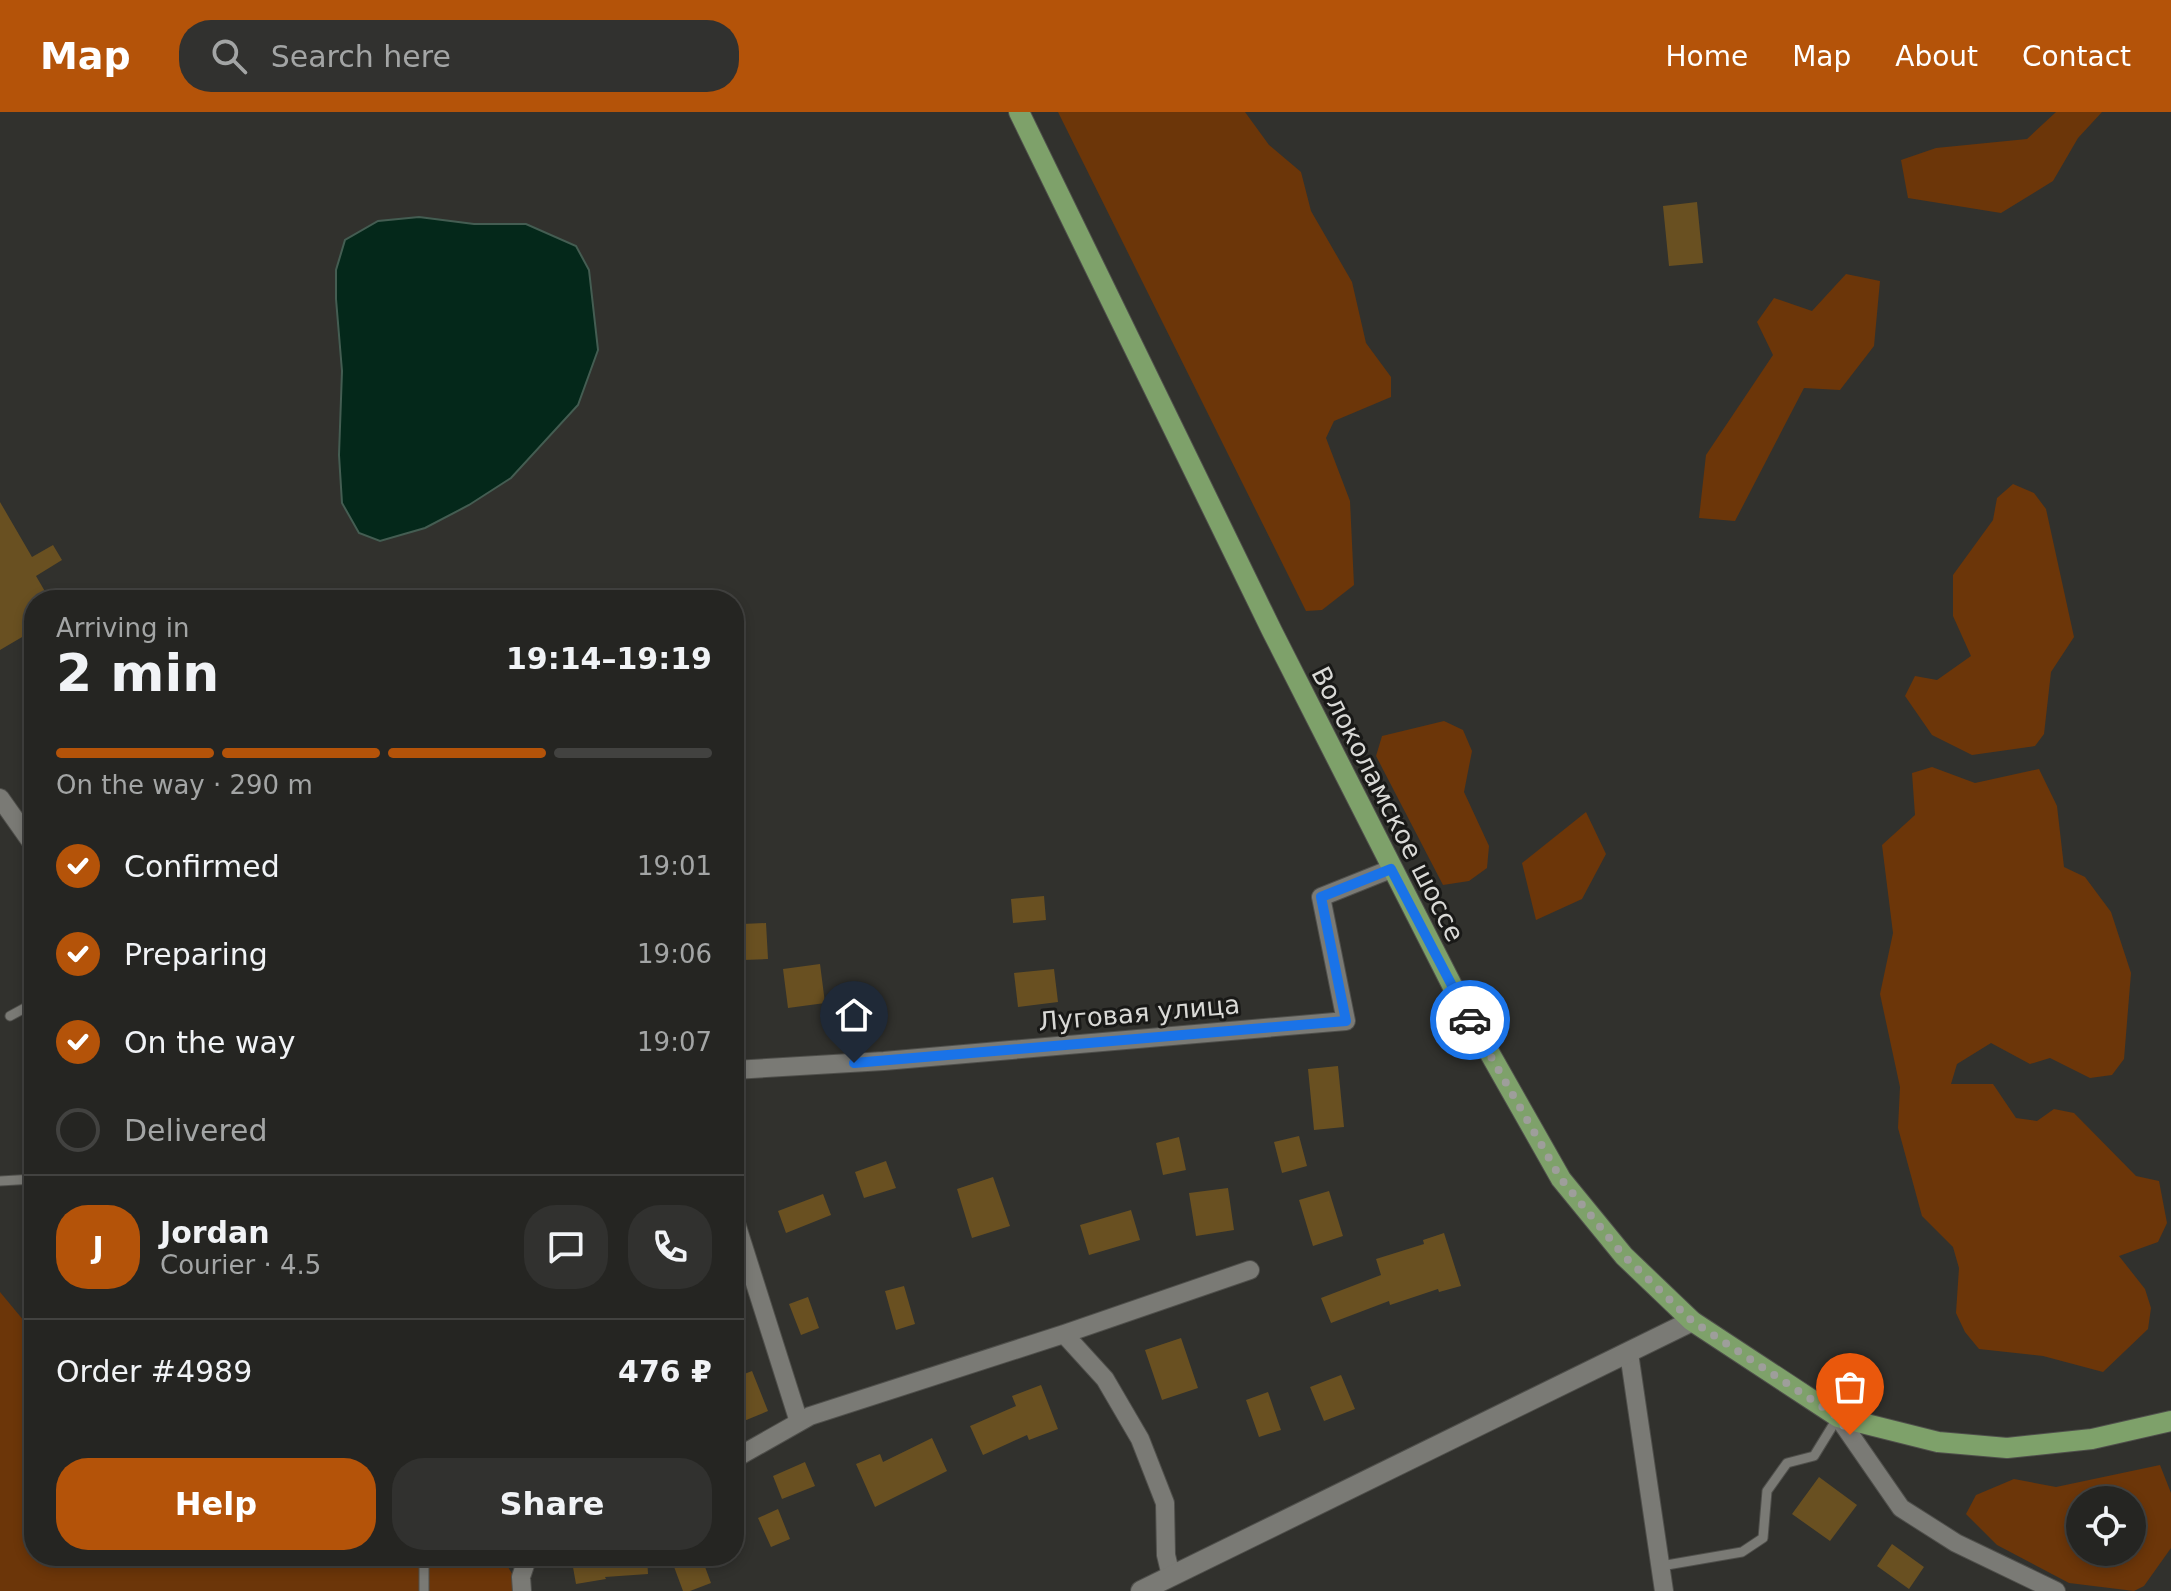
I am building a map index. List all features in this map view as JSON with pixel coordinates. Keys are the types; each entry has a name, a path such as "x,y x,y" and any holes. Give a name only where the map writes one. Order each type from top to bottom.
{"main road":[{"name":"Волоколамское шоссе","path":"1019,112 1265,617 1459,999 1561,1179 1624,1256 1692,1321 1838,1417 1938,1442 2007,1448 2092,1439 2171,1421"},
{"path":"1141,1591 1692,1321"}],"street":[{"path":"0,798 24,832"},
{"name":"Луговая улица","path":"744,1069 884,1061 1346,1021 1321,897 1391,869"},
{"path":"744,1249 799,1422"},
{"path":"744,1453 799,1422 1250,1270"},
{"path":"1064,1334 1105,1379 1140,1439 1165,1503 1166,1555 1171,1576"},
{"path":"1629,1353 1664,1591"},
{"path":"1838,1417 1901,1508 1956,1543 2056,1591"},
{"path":"522,1591 521,1577 525,1566"}],"lane":[{"path":"10,1016 24,1008"},
{"path":"0,1181 24,1180"},
{"path":"1661,1566 1742,1552 1763,1538 1767,1491 1787,1463 1814,1456 1838,1417"},
{"path":"424,1566 424,1591"}],"shaded area":[{"path":"1058,112 1245,112 1269,145 1301,172 1311,211 1352,282 1366,343 1391,377 1391,397 1334,421 1326,438 1350,501 1354,585 1322,610 1306,611"},
{"path":"2056,112 2102,112 2078,138 2053,181 2001,213 1908,198 1901,160 1936,148 2027,139"},
{"path":"419,217 474,224 526,224 576,246 589,270 598,350 578,405 511,478 425,528 380,541 359,533 342,503 339,455 342,371 336,270 345,240 378,221"},
{"path":"1846,274 1880,281 1874,346 1840,390 1804,388 1735,521 1699,518 1706,455 1773,355 1757,322 1774,298 1812,311"},
{"path":"2013,484 2034,493 2046,509 2074,637 2051,672 2044,734 2035,746 1972,755 1932,735 1905,696 1915,676 1937,680 1971,656 1953,616 1953,575 1993,520 1997,498"},
{"path":"1444,721 1463,730 1472,751 1464,792 1489,846 1487,868 1469,881 1443,885 1376,756 1382,736"},
{"path":"1932,767 1975,783 2039,769 2057,806 2064,867 2085,877 2111,912 2131,973 2124,1059 2112,1075 2090,1078 2050,1058 2030,1064 1991,1043 1957,1064 1951,1084 1993,1084 2016,1118 2037,1121 2054,1109 2074,1113 2136,1176 2159,1181 2167,1223 2158,1242 2119,1256 2145,1289 2151,1308 2148,1329 2103,1372 2043,1356 1979,1349 1965,1332 1956,1313 1959,1268 1953,1247 1922,1216 1898,1128 1900,1087 1880,994 1893,933 1882,845 1915,815 1912,773"},
{"path":"1586,812 1606,854 1582,899 1536,920 1522,863"},
{"path":"0,1292 24,1321 24,1566 507,1566 523,1591 0,1591"},
{"path":"2160,1465 2171,1493 2171,1548 2144,1586 2134,1591 2069,1583 1997,1545 1966,1514 1976,1495 2014,1479 2056,1487"}],"building":[{"path":"1697,202 1703,263 1669,266 1663,206"},
{"path":"0,502 32,557 53,545 62,560 36,576 44,590 24,590 24,636 0,650"},
{"path":"1044,896 1046,920 1013,923 1011,899"},
{"path":"766,923 768,959 744,960 744,924"},
{"path":"820,964 825,1003 788,1008 783,969"},
{"path":"1054,969 1058,1002 1018,1007 1014,973"},
{"path":"1338,1066 1344,1127 1314,1130 1308,1069"},
{"path":"1299,1136 1307,1166 1282,1173 1274,1142"},
{"path":"1179,1137 1186,1170 1163,1175 1156,1143"},
{"path":"886,1161 896,1188 864,1198 855,1172"},
{"path":"993,1177 1010,1226 972,1238 957,1189"},
{"path":"1228,1188 1234,1230 1196,1236 1189,1193"},
{"path":"1329,1191 1343,1236 1313,1246 1299,1200"},
{"path":"823,1194 831,1215 786,1233 778,1211"},
{"path":"1131,1210 1140,1240 1089,1255 1080,1225"},
{"path":"1444,1233 1461,1286 1439,1292 1438,1289 1390,1305 1389,1301 1331,1323 1321,1298 1381,1275 1376,1259 1424,1244 1423,1240"},
{"path":"904,1286 915,1324 896,1330 885,1291"},
{"path":"808,1297 819,1328 801,1335 789,1304"},
{"path":"1181,1338 1198,1388 1162,1400 1145,1350"},
{"path":"752,1371 768,1411 744,1421 744,1374"},
{"path":"1341,1375 1355,1409 1324,1421 1310,1387"},
{"path":"1041,1385 1058,1429 1029,1440 1027,1435 983,1455 970,1426 1016,1406 1012,1396"},
{"path":"1268,1392 1281,1430 1259,1437 1246,1400"},
{"path":"932,1438 947,1471 875,1507 856,1464 880,1454 883,1462"},
{"path":"805,1462 815,1486 782,1499 773,1476"},
{"path":"1819,1477 1857,1505 1830,1541 1792,1514"},
{"path":"778,1509 790,1539 771,1547 758,1518"},
{"path":"1892,1544 1924,1567 1909,1589 1877,1566"},
{"path":"573,1566 648,1566 648,1574 605,1577 576,1584"},
{"path":"674,1566 705,1566 711,1583 683,1591"}],"way so far":[{"path":"1470,1020 1561,1179 1624,1256 1692,1321 1838,1417 1850,1435"}],"route":[{"path":"854,1063 1346,1021 1321,897 1391,869 1470,1020"}]}
